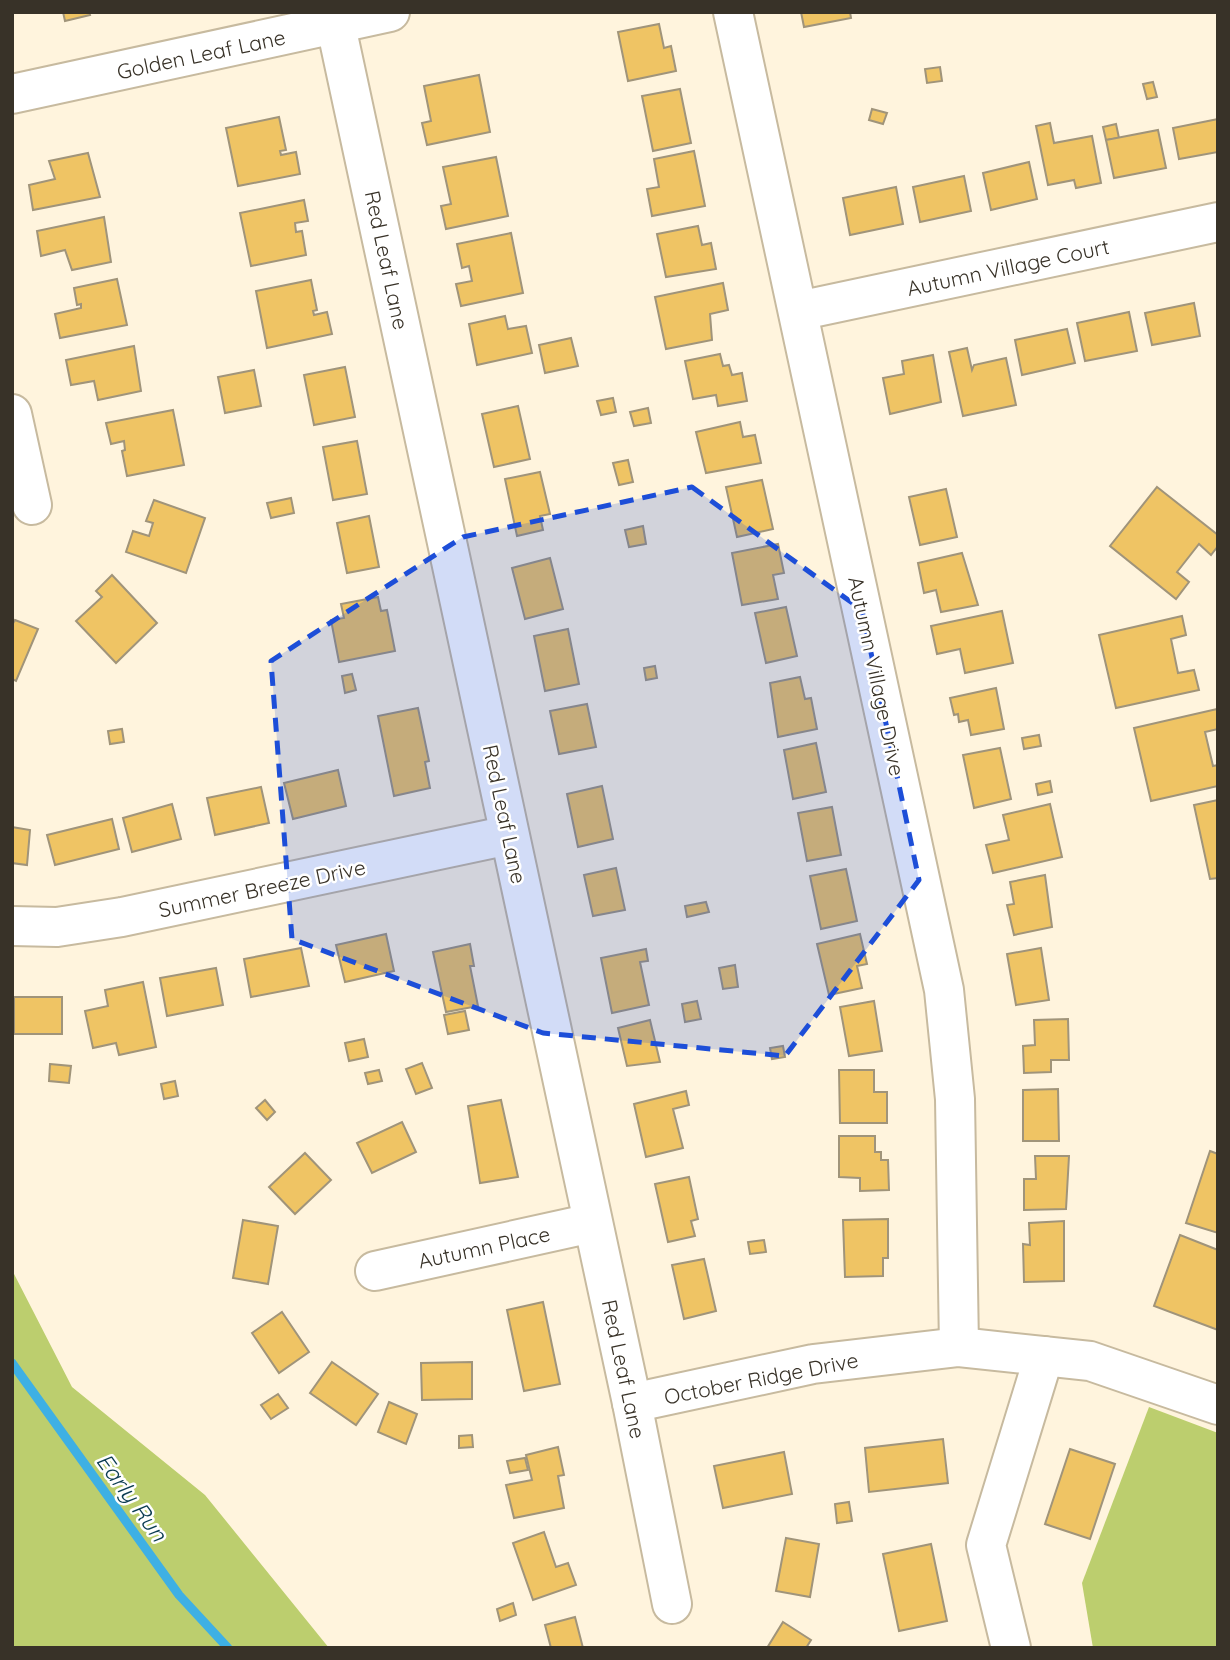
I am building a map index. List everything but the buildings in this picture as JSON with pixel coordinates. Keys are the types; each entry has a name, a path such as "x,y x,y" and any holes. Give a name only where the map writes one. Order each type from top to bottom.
{"street":[{"name":"Golden Leaf Lane","path":"12,94 390,12"},
{"name":"Autumn Village Drive","path":"733,12 944,990 955,1099 958,1347"},
{"name":"Red Leaf Lane","path":"335,26 632,1403 672,1604"},
{"name":"Autumn Village Court","path":"798,311 1218,222"},
{"path":"12,414 32,505"},
{"name":"Summer Breeze Drive","path":"12,926 57,928 122,918 509,835"},
{"name":"Autumn Place","path":"375,1271 592,1223"},
{"name":"October Ridge Drive","path":"632,1403 813,1364 958,1347 1090,1361 1218,1405"},
{"path":"1011,1648 986,1545 1044,1356"}],"highlighted area":[{"path":"692,487 862,610 919,880 785,1056 543,1033 292,939 271,661 463,537"}],"green space":[{"path":"12,1270 72,1387 205,1495 329,1648 12,1648"},
{"path":"1149,1407 1218,1433 1218,1648 1093,1648 1082,1583"}],"waterway":[{"name":"Early Run","path":"12,1363 179,1595 228,1648"}]}
